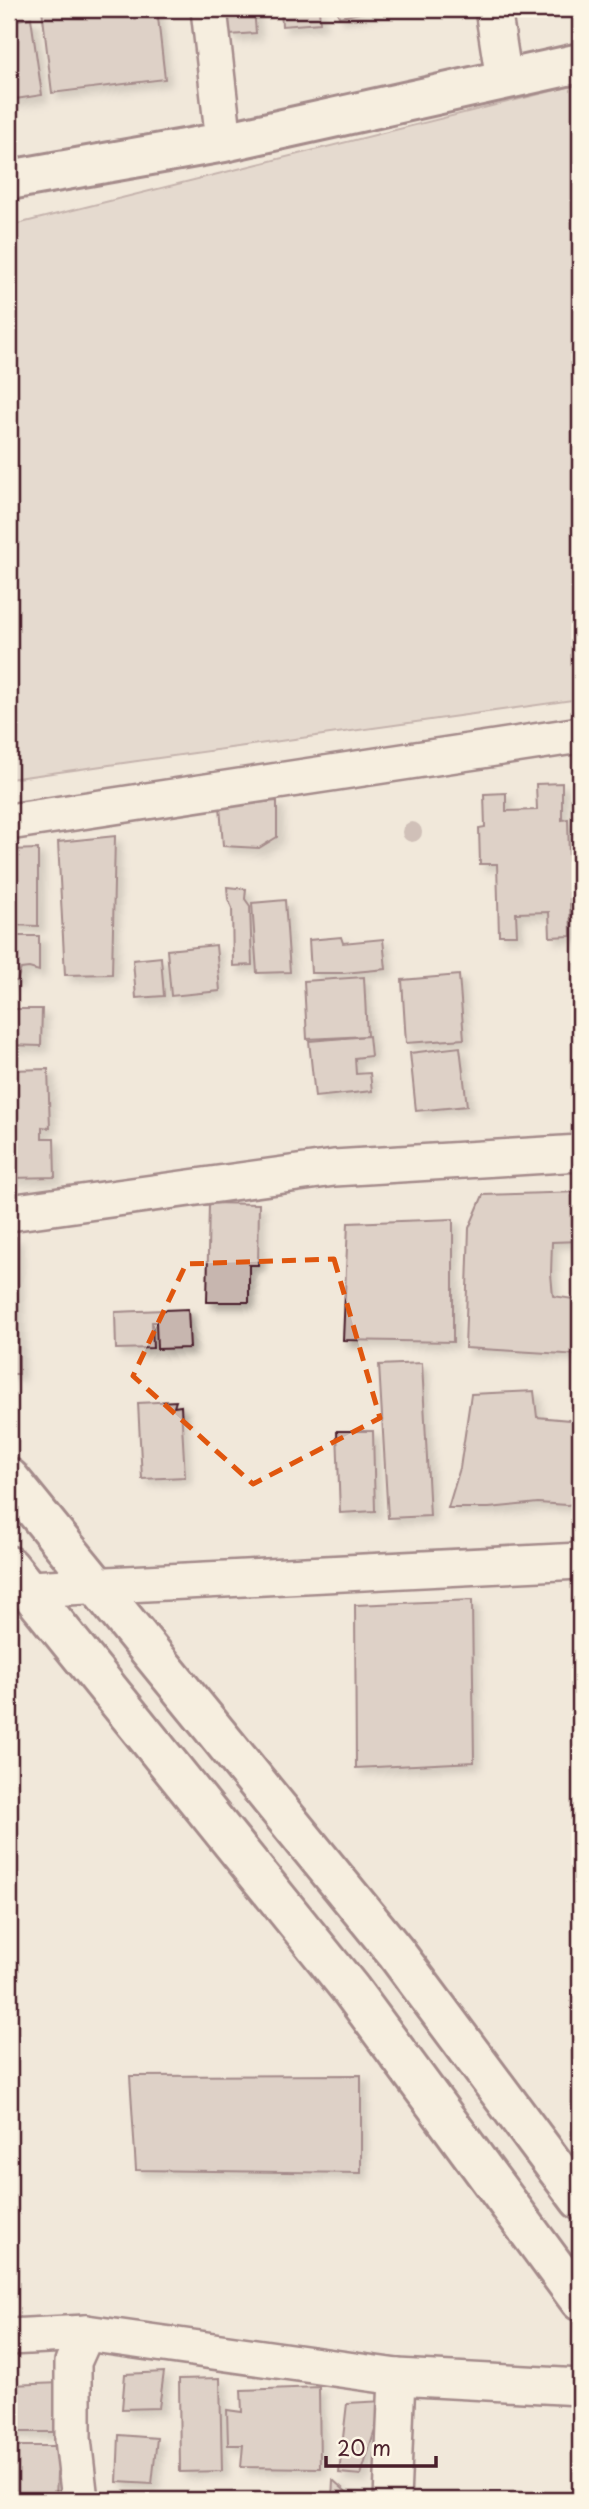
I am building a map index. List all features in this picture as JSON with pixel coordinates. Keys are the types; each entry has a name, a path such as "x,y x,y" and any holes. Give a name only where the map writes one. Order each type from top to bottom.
{"main road":[{"path":"9,180 224,142 580,64"},
{"path":"9,1478 396,1953 580,2200"},
{"path":"15,1582 351,1990 580,2301"}],"street":[{"path":"209,9 224,142"},
{"path":"493,9 504,80"},
{"path":"9,822 580,735"},
{"path":"9,1213 334,1168 580,1153"},
{"path":"15,1582 95,1586 580,1561"},
{"path":"80,2500 73,2439 73,2362 86,2333"},
{"path":"9,2337 86,2333 397,2377 580,2387"},
{"path":"392,2500 397,2377"}],"highlighted area":[{"path":"334,1259 380,1418 253,1484 133,1376 186,1264"}],"shaded area":[{"path":"580,84 580,699 9,779 9,226"}],"building":[{"path":"42,9 157,9 165,79 52,93"},
{"path":"228,9 254,9 256,33 230,35"},
{"path":"281,9 319,9 320,23 282,26"},
{"path":"337,9 381,9 339,17"},
{"path":"31,18 42,95 9,100 9,21"},
{"path":"562,783 562,820 568,819 571,936 550,937 549,912 516,913 517,935 499,935 497,864 480,864 479,828 485,827 484,794 506,793 506,811 537,810 536,784"},
{"path":"277,801 277,837 259,848 223,846 220,806"},
{"path":"115,836 112,974 65,975 58,842"},
{"path":"38,849 38,926 9,925 9,850"},
{"path":"227,887 246,889 245,899 250,906 252,965 233,966 232,908"},
{"path":"285,900 290,972 257,973 252,903"},
{"path":"9,936 39,936 39,971 21,969 17,981 9,981"},
{"path":"341,937 343,943 383,939 386,969 311,973 309,940"},
{"path":"216,945 220,991 171,996 167,950"},
{"path":"161,957 164,996 136,998 133,960"},
{"path":"459,975 464,1039 406,1043 402,980"},
{"path":"364,977 367,1036 307,1039 304,981"},
{"path":"9,1009 42,1009 41,1046 9,1045"},
{"path":"369,1036 371,1056 355,1058 356,1074 370,1073 372,1091 315,1097 309,1041"},
{"path":"460,1047 467,1106 416,1111 410,1053"},
{"path":"48,1069 50,1128 42,1127 42,1138 54,1138 55,1177 12,1178 9,1070"},
{"path":"580,1192 580,1241 552,1242 551,1274 553,1296 580,1300 580,1355 465,1348 469,1228 483,1195"},
{"path":"209,1203 259,1204 258,1265 249,1265 249,1302 207,1302"},
{"path":"453,1219 453,1342 343,1340 348,1223"},
{"path":"9,1237 16,1237 19,1374 9,1374"},
{"path":"188,1309 190,1348 157,1349 156,1322 152,1322 153,1348 116,1349 115,1312"},
{"path":"422,1363 430,1516 388,1518 379,1365"},
{"path":"534,1391 537,1417 580,1421 580,1503 448,1508 460,1468 471,1394"},
{"path":"176,1401 174,1407 181,1406 185,1477 142,1479 138,1403"},
{"path":"337,1431 373,1431 375,1511 340,1513"},
{"path":"472,1600 474,1762 356,1768 355,1605"},
{"path":"361,2075 361,2173 136,2170 130,2076"},
{"path":"164,2372 159,2408 122,2409 125,2374"},
{"path":"220,2378 222,2471 180,2472 179,2379"},
{"path":"61,2383 61,2432 9,2432 9,2385"},
{"path":"319,2387 320,2468 241,2467 243,2445 228,2445 227,2410 242,2412 241,2390"},
{"path":"384,2401 361,2475 339,2473 347,2403"},
{"path":"119,2435 157,2438 152,2484 117,2482"},
{"path":"9,2446 72,2446 70,2465 57,2473 56,2500 9,2497"},
{"path":"333,2480 352,2497 376,2500 332,2500"},
{"path":"117,2493 157,2495 156,2500 116,2500"},
{"path":"251,2497 279,2499 279,2500 251,2500"}]}
